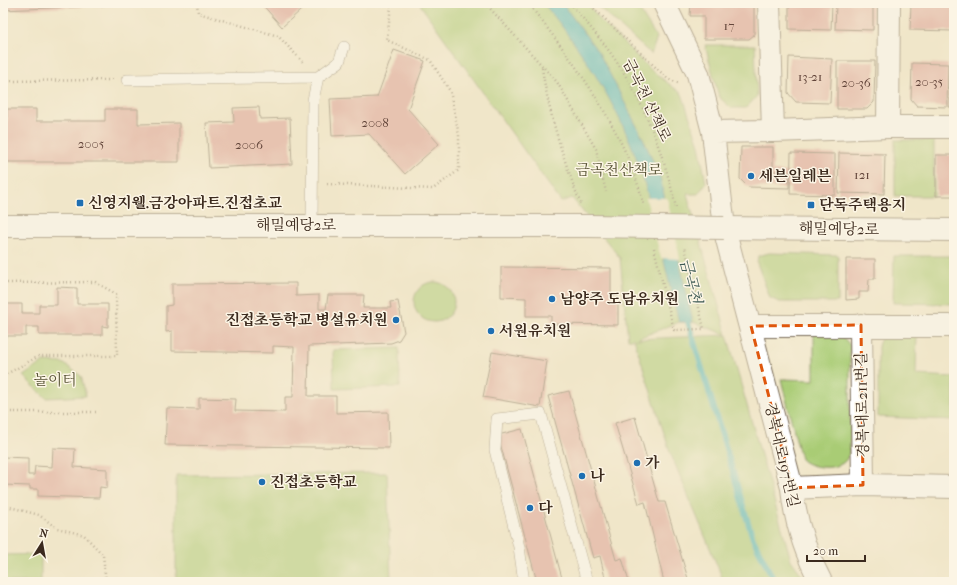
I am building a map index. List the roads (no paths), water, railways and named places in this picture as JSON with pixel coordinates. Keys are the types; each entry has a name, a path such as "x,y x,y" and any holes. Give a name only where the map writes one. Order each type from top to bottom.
{"street":[{"name":"경복대로197번길","path":"664,3 698,74 713,132 724,228 792,488 794,512 815,571 821,582"},
{"path":"769,3 773,132"},
{"path":"888,127 889,3"},
{"path":"713,132 773,132 888,127 954,127"},
{"name":"해밀예당2로","path":"3,226 589,226 954,230"},
{"path":"750,326 954,326"},
{"name":"경복대로211번길","path":"861,326 863,485"},
{"path":"792,488 863,485 954,487"}],"lane":[{"path":"127,80 318,77 339,62 344,47"},
{"path":"312,225 313,100 318,77"},
{"path":"524,582 519,547 495,450 497,419 541,414 586,582"}],"water":[{"name":"금곡천","path":"543,3 562,3 599,53 643,138 660,177 693,322 679,322 643,178 626,132 588,63"}],"waterway":[{"name":"금곡천","path":"686,315 753,539 775,582"}],"place":[{"name":"세븐일레븐","path":"751,176"},
{"name":"신영지웰.금강아파트.진접초교","path":"80,203"},
{"name":"단독주택용지","path":"811,205"},
{"name":"남양주 도담유치원","path":"552,299"},
{"name":"진접초등학교 병설유치원","path":"396,320"},
{"name":"서원유치원","path":"491,331"},
{"name":"가","path":"637,463"},
{"name":"나","path":"582,476"},
{"name":"진접초등학교","path":"262,482"},
{"name":"다","path":"530,508"}],"park label":[{"name":"금곡천산책로","path":"619,170"},
{"name":"놀이터","path":"55,380"}]}
